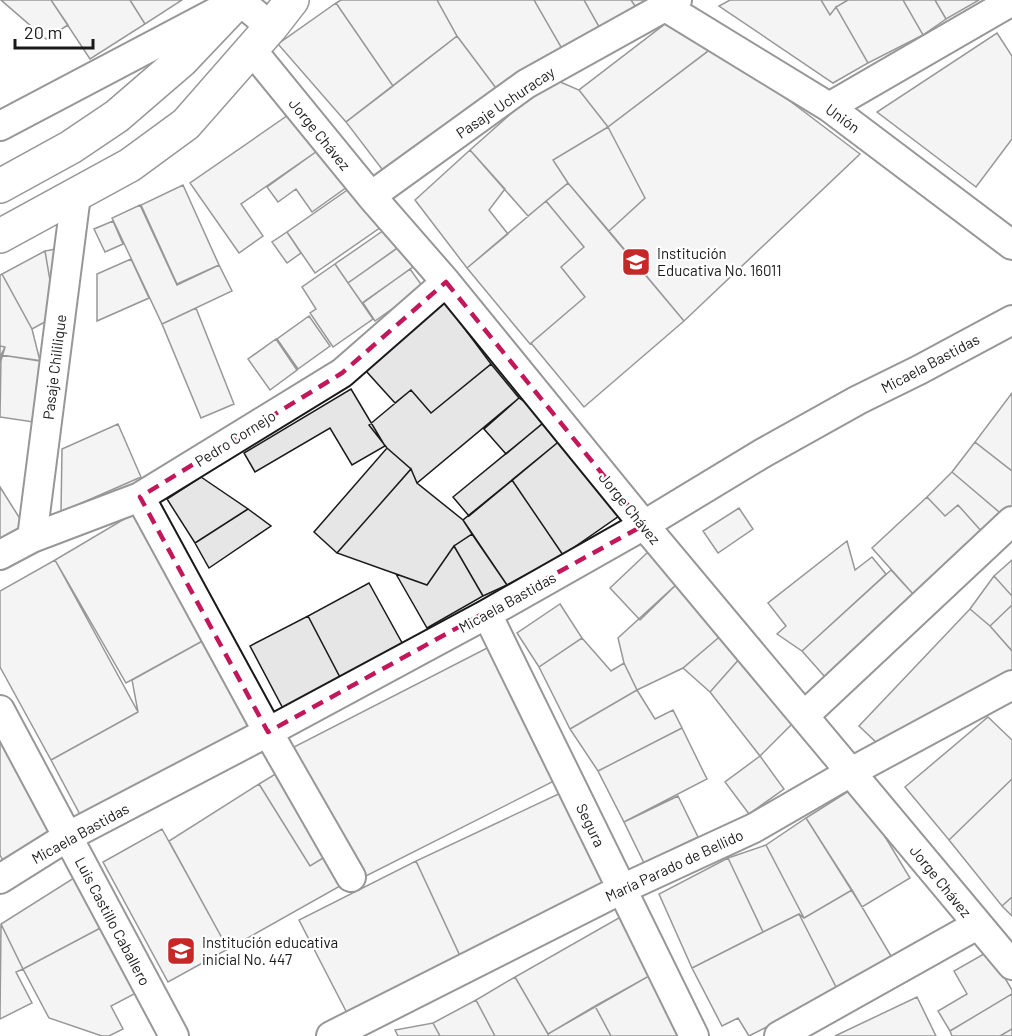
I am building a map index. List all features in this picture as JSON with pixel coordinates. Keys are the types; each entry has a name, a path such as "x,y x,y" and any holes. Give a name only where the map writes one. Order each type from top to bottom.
{"highway":[{"path":"0,186 71,147 117,116 182,60 239,0"},
{"path":"0,236 130,165 186,124 292,0"}],"street":[{"name":"Jorge Chávez","path":"239,0 261,38 371,196 446,282 644,525 1012,965"},
{"path":"0,126 239,0"},
{"path":"830,107 1012,1"},
{"name":"Unión","path":"671,3 830,107 1012,245"},
{"name":"Pasaje Uchuracay","path":"371,196 526,84 671,3"},
{"name":"Pasaje Chililique","path":"32,538 76,195"},
{"name":"Pedro Cornejo","path":"0,555 32,538 140,497 342,373 446,282"},
{"name":"Micaela Bastidas","path":"0,879 68,837 487,615 858,400 1012,320"},
{"path":"140,497 268,732 351,877"},
{"path":"805,715 1012,521"},
{"name":"Segura","path":"487,615 694,1036"},
{"name":"María Parado de Bellido","path":"331,1036 622,889 754,828 851,772 1012,685"},
{"name":"Luis Castillo Caballero","path":"0,710 174,1036"},
{"path":"779,1036 977,925"}],"highlighted area":[{"path":"446,282 644,525 268,732 140,497 342,373"}],"building":[{"path":"1,0 51,0 68,25 46,39"},
{"path":"51,0 130,0 145,24 90,59"},
{"path":"130,0 182,0 145,24"},
{"path":"341,0 437,0 457,36 393,86 336,3"},
{"path":"437,0 534,0 565,54 499,92 457,36"},
{"path":"534,0 584,0 602,32 565,54"},
{"path":"584,0 631,0 635,6 602,32"},
{"path":"631,0 647,0 635,6"},
{"path":"730,0 821,0 830,15 836,7 868,63 833,83 719,6"},
{"path":"821,0 848,0 836,7 830,15"},
{"path":"848,0 903,0 923,35 868,63 836,7"},
{"path":"903,0 935,0 946,19 923,35"},
{"path":"935,0 979,0 946,19"},
{"path":"336,3 393,86 346,122 278,44"},
{"path":"669,21 716,45 608,127 579,90"},
{"path":"997,33 1012,56 1012,139 976,187 877,112"},
{"path":"457,36 499,92 388,177 346,122"},
{"path":"716,45 860,154 684,321 609,231 645,198 608,127"},
{"path":"551,78 579,90 608,127 553,160 568,183 528,216 470,150"},
{"path":"294,111 320,149 241,204 263,236 239,253 190,183"},
{"path":"608,127 645,198 609,231 568,183 553,160"},
{"path":"320,149 347,187 312,212 296,189 278,202 267,187"},
{"path":"470,150 505,189 489,210 508,234 467,268 415,200"},
{"path":"568,183 684,321 584,407 531,343 585,297 561,267 584,247 546,201"},
{"path":"356,184 384,225 315,273 287,232"},
{"path":"183,185 219,265 177,284 141,205"},
{"path":"546,201 584,247 561,267 585,297 530,344 467,268"},
{"path":"140,205 177,285 219,265 232,291 162,324 112,218"},
{"path":"113,221 123,244 105,252 94,229"},
{"path":"387,228 400,246 348,283 335,264"},
{"path":"287,232 301,253 287,263 272,242"},
{"path":"66,247 56,316 45,251"},
{"path":"399,247 413,267 362,303 348,283"},
{"path":"45,251 56,316 32,329 2,274"},
{"path":"131,259 149,298 97,321 97,274"},
{"path":"335,264 373,319 333,347 310,313 316,309 302,287"},
{"path":"410,269 423,287 375,321 363,303"},
{"path":"2,274 32,329 40,361 1,355 5,347 0,346 0,275"},
{"path":"444,301 491,364 431,413 411,390 395,403 366,371"},
{"path":"196,308 234,404 201,418 162,324"},
{"path":"309,316 330,346 298,369 277,339"},
{"path":"276,339 297,370 270,390 248,359"},
{"path":"0,346 5,347 0,364"},
{"path":"1,355 49,362 40,423 0,417"},
{"path":"491,364 519,398 417,483 411,469 387,448 369,425 411,390 431,413"},
{"path":"351,389 385,446 352,465 330,428 255,472 244,453"},
{"path":"1012,393 1012,471 975,442"},
{"path":"519,398 549,418 506,454 484,429"},
{"path":"547,420 562,439 469,516 453,497"},
{"path":"118,424 141,477 61,512 62,449"},
{"path":"562,439 619,516 563,555 512,480"},
{"path":"975,442 1012,471 1012,511 1005,517 952,472"},
{"path":"387,448 411,469 337,553 314,532"},
{"path":"411,469 417,483 463,520 472,534 454,546 427,585 337,553"},
{"path":"952,472 1005,517 983,533 958,505 945,516 927,497"},
{"path":"201,477 248,509 195,543 167,499"},
{"path":"512,480 563,555 507,585 463,520"},
{"path":"0,487 24,525 0,540"},
{"path":"927,497 945,516 958,505 983,533 914,595 872,548"},
{"path":"739,508 753,529 718,553 703,531"},
{"path":"248,509 271,526 209,568 195,543"},
{"path":"136,512 206,639 126,683 55,560"},
{"path":"472,534 507,585 483,596 454,546"},
{"path":"847,541 855,570 872,557 886,574 802,651 777,634 786,626 768,603"},
{"path":"454,546 483,596 427,628 396,574 427,585"},
{"path":"648,552 678,583 640,620 610,588"},
{"path":"55,560 138,712 51,760 0,667 0,591"},
{"path":"1012,560 1012,596 994,576"},
{"path":"891,570 914,595 825,677 802,651"},
{"path":"994,576 1012,596 1012,605 990,626 970,609"},
{"path":"369,583 406,650 344,685 308,616"},
{"path":"678,583 724,633 683,668 637,690 624,663 618,638"},
{"path":"560,604 582,638 539,667 517,633"},
{"path":"1012,605 1012,651 990,626"},
{"path":"970,609 990,626 1012,651 1012,677 878,744 859,726"},
{"path":"308,616 344,685 287,716 250,646"},
{"path":"724,633 741,657 710,692 683,668"},
{"path":"582,638 611,671 624,663 637,690 570,729 539,667"},
{"path":"206,639 254,729 84,822 51,760 138,712 132,680"},
{"path":"491,646 558,779 358,880 292,748"},
{"path":"741,657 800,716 760,756 710,692"},
{"path":"637,690 655,719 673,710 682,728 598,771 570,729"},
{"path":"988,717 1012,740 1012,779 949,840 905,787"},
{"path":"682,728 707,779 624,822 598,771"},
{"path":"4,739 61,839 7,868 0,855 0,741"},
{"path":"760,756 784,789 749,814 725,782"},
{"path":"282,770 333,852 310,866 259,784"},
{"path":"1012,779 1012,897 1002,906 949,840"},
{"path":"259,784 310,866 333,852 349,881 228,949 169,841"},
{"path":"855,787 910,878 862,907 806,818"},
{"path":"567,790 612,886 461,958 416,861"},
{"path":"678,796 698,837 644,863 624,822"},
{"path":"806,818 852,890 804,918 766,845"},
{"path":"162,829 228,949 168,982 103,862"},
{"path":"766,845 804,918 799,914 763,932 728,858"},
{"path":"728,858 763,932 692,968 659,894"},
{"path":"416,861 461,958 348,1015 299,920"},
{"path":"77,876 106,925 23,969 1,924"},
{"path":"852,890 891,956 838,991 799,914 804,918"},
{"path":"1012,897 1012,916 1002,906"},
{"path":"799,914 838,991 749,1036 738,1018 722,1026 692,968"},
{"path":"624,915 656,972 548,1034 515,977"},
{"path":"1,924 23,969 16,972 32,1003 0,1019"},
{"path":"106,925 140,991 111,1006 123,1029 109,1036 102,1036 49,1018 23,969"},
{"path":"989,951 1012,990 1012,994 950,1031 938,1011 967,994 954,971"},
{"path":"656,972 687,1036 611,1036 595,1006"},
{"path":"515,977 549,1036 495,1036 476,1000"},
{"path":"1012,994 1012,1029 1000,1036 952,1036 950,1031"},
{"path":"917,997 936,1036 835,1036"},
{"path":"476,1000 495,1036 440,1036 433,1023"},
{"path":"595,1006 611,1036 549,1036 548,1034"},
{"path":"433,1023 440,1036 398,1036 395,1030"},
{"path":"1012,1029 1012,1036 1000,1036"}],"place":[{"name":"Institución Educativa No. 16011","path":"636,262"},
{"name":"Institución educativa inicial No. 447","path":"181,951"}]}
